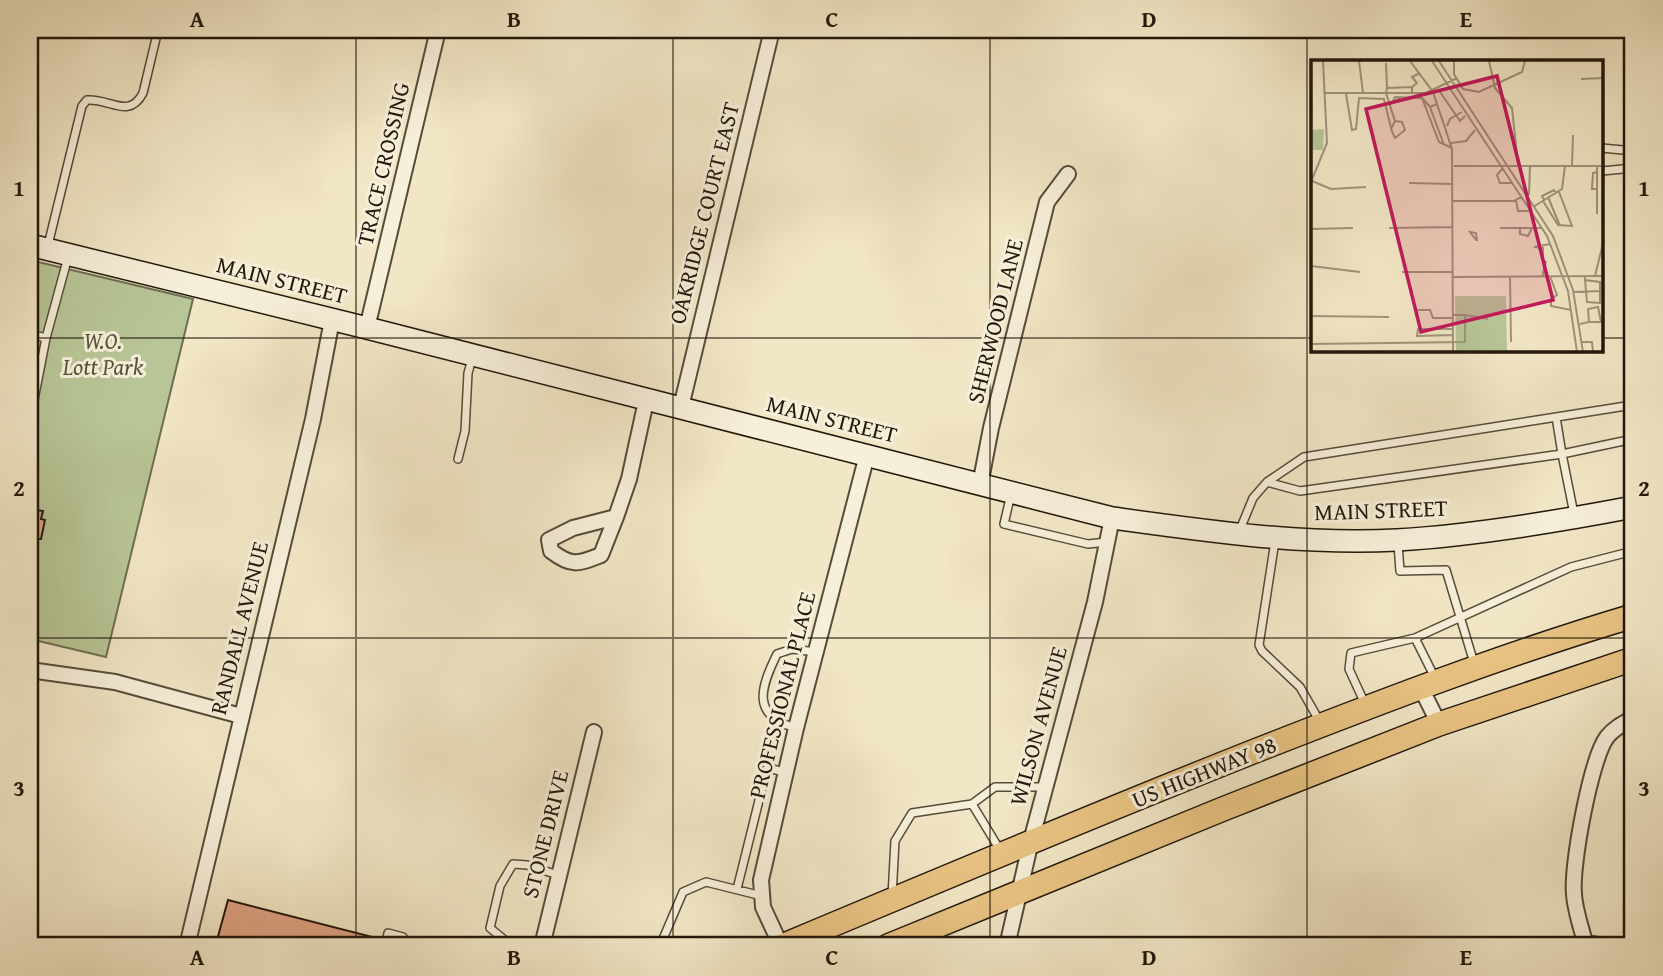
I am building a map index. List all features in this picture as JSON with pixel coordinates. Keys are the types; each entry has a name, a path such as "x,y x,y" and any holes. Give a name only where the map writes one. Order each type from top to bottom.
{"main road":[{"name":"MAIN STREET","path":"38,247 332,320 369,318 473,355 1112,518 1275,537 1397,540 1480,533 1633,507"},
{"name":"US HIGHWAY 98","path":"781,946 1031,841 1366,707 1429,683 1633,616"},
{"name":"US HIGHWAY 98","path":"888,946 1439,724 1633,659"}],"street":[{"name":"TRACE CROSSING","path":"369,318 438,30"},
{"name":"OAKRIDGE COURT EAST","path":"681,407 772,30"},
{"name":"SHERWOOD LANE","path":"981,485 991,428 1047,202 1068,174"},
{"name":"RANDALL AVENUE","path":"187,946 310,432 332,320"},
{"path":"616,517 573,528 549,540 551,551 562,560 577,564 601,555 616,517 629,479 646,401"},
{"name":"PROFESSIONAL PLACE","path":"781,946 763,907 764,868 785,772 867,455"},
{"name":"WILSON AVENUE","path":"1007,946 1031,841 1095,602 1112,518"},
{"path":"30,670 115,682 241,716"},
{"path":"1429,683 1439,724"},
{"path":"1605,946 1584,945 1574,895 1574,866 1582,821 1600,751 1613,731 1633,718"},
{"name":"STONE DRIVE","path":"542,946 594,732"}],"lane":[{"path":"38,247 82,106 87,100 95,99 126,107 138,102 143,93 158,30"},
{"path":"1604,148 1633,151"},
{"path":"1604,171 1633,168"},
{"path":"30,420 46,338 68,255"},
{"path":"30,334 46,338"},
{"path":"458,458 465,431 468,373 473,355"},
{"path":"1238,534 1254,498 1267,482 1304,457 1626,406 1633,408"},
{"path":"1556,417 1575,518"},
{"path":"1267,482 1300,491 1562,454 1633,439"},
{"path":"1011,494 1004,524 1088,544 1107,542"},
{"path":"1275,537 1259,645 1305,694 1321,725"},
{"path":"1397,540 1401,571 1446,570 1476,667"},
{"path":"1366,707 1349,669 1351,653 1415,638 1571,567 1633,551"},
{"path":"1415,638 1429,683"},
{"path":"796,728 777,723 769,713 762,698 764,680 777,654 792,649 816,652"},
{"path":"737,889 767,768 785,772"},
{"path":"891,900 895,841 912,813 972,804 995,787 1045,787"},
{"path":"972,804 1002,853"},
{"path":"512,946 490,928 499,886 513,864 527,865 558,875"},
{"path":"660,946 683,892 706,882 762,896"},
{"path":"385,946 388,933 403,937 407,946"}],"green space":[{"name":"W.O. Lott Park","path":"30,260 193,299 106,657 30,639"}],"building":[{"path":"30,509 43,511 41,519 45,520 41,539 37,539 35,549 30,548"},
{"path":"228,900 380,939 379,946 241,946 217,940"}]}
